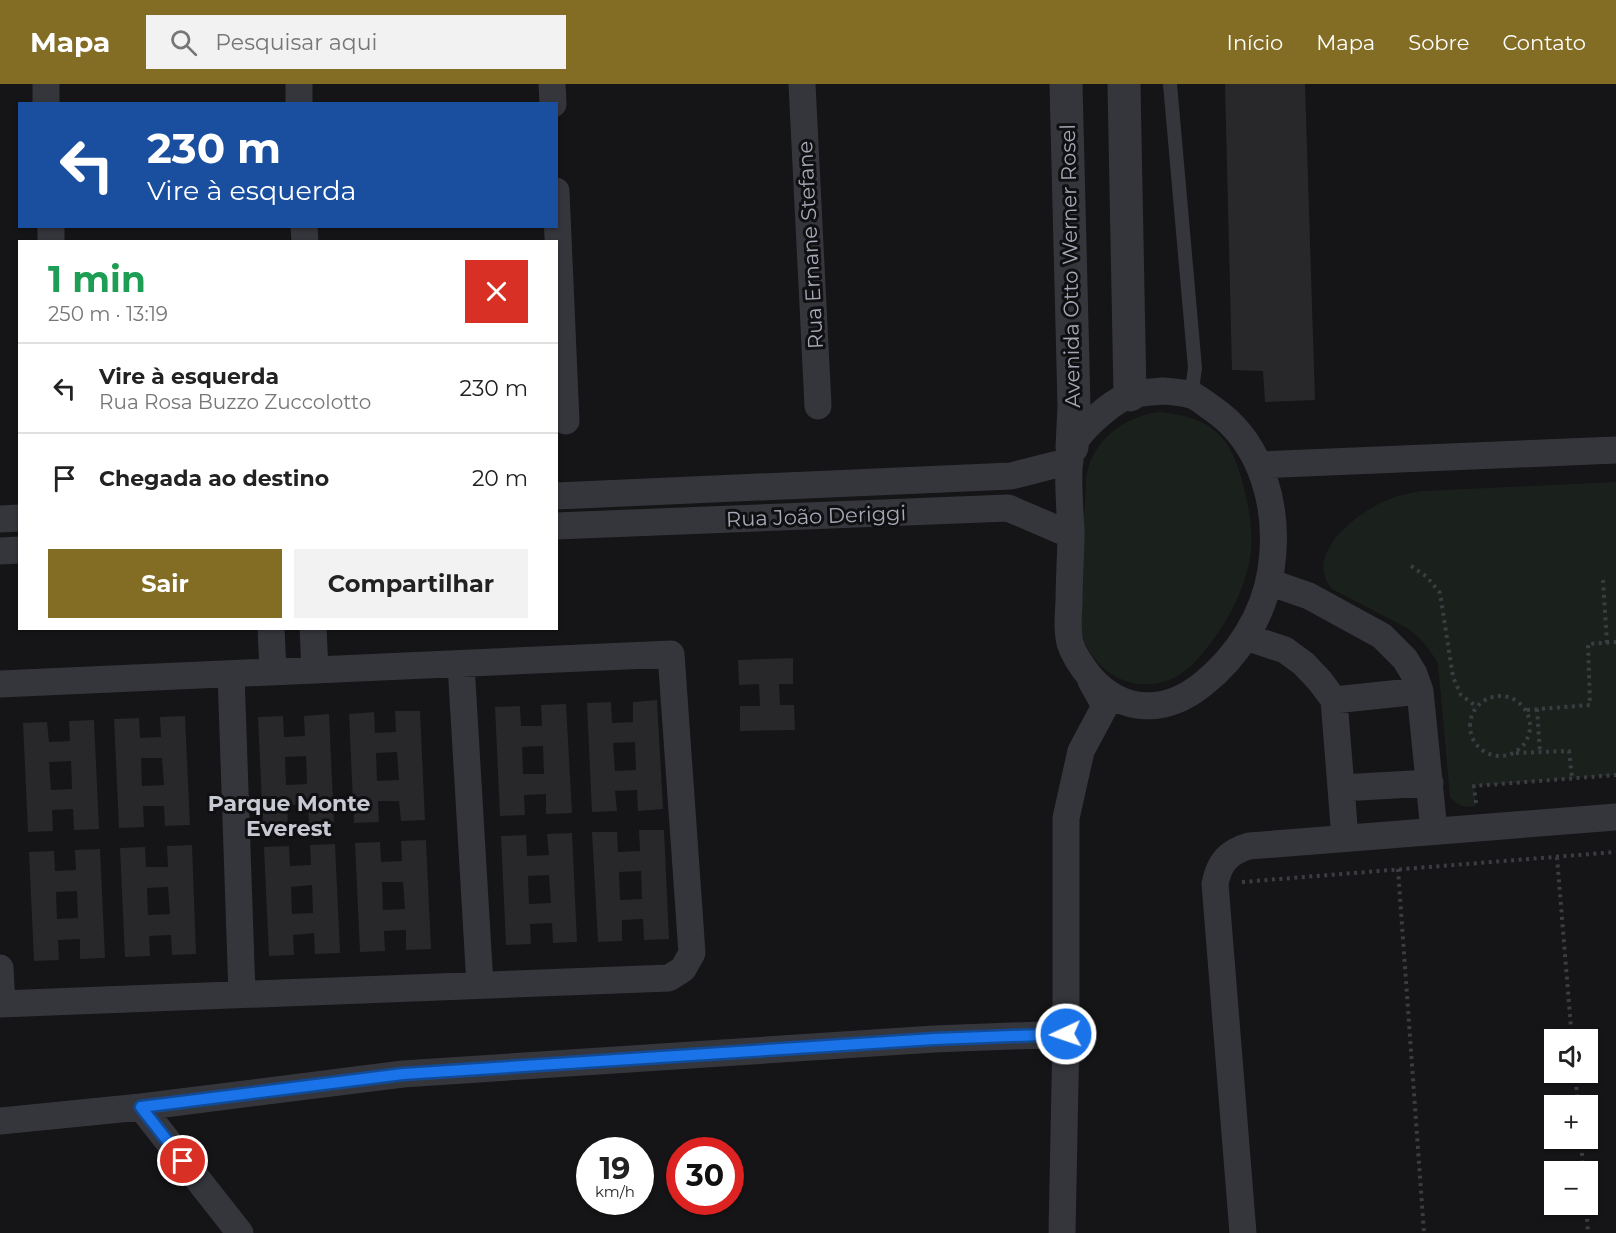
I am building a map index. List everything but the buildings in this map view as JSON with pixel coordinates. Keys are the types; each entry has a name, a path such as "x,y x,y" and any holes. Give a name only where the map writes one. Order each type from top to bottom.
{"street":[{"path":"46,84 46,102"},
{"path":"299,84 299,102"},
{"path":"552,84 553,102"},
{"name":"Rua Ernane Stefane","path":"802,84 818,406"},
{"name":"Avenida Otto Werner Rosel","path":"1066,84 1073,394 1071,454 1071,535 1068,625 1073,650 1086,672 1112,697 1129,704 1157,706 1184,698 1212,677 1228,661 1246,637 1260,610 1269,582 1274,552 1274,523 1259,465 1240,432 1226,418 1195,397 1163,391 1130,395 1101,412 1071,454"},
{"path":"1124,84 1130,395"},
{"path":"558,228 566,421"},
{"path":"1259,465 1616,450"},
{"name":"Rua João Deriggi","path":"558,496 1011,476 1071,454"},
{"name":"Rua João Deriggi","path":"558,526 1008,508 1071,535"},
{"path":"0,519 18,518"},
{"path":"0,551 18,550"},
{"path":"1269,582 1309,596 1382,636 1405,659 1420,691 1434,831"},
{"path":"271,630 273,672"},
{"path":"313,630 315,670"},
{"path":"1246,637 1285,651 1304,664 1334,700 1345,838"},
{"path":"0,684 671,654 692,953 683,969 669,978 1,1004 0,968"},
{"path":"461,664 480,985"},
{"path":"1062,1233 1066,1034 1066,818 1081,752 1105,706 1086,672"},
{"path":"231,674 242,994"},
{"path":"1334,700 1420,691"},
{"path":"1066,818 1096,744 1113,719 1129,704"},
{"path":"1341,788 1430,783"},
{"path":"1243,1233 1215,884 1217,870 1224,858 1235,850 1249,846 1616,817"},
{"path":"0,1121 141,1107 403,1074 934,1039 1066,1034"},
{"path":"141,1107 240,1233"}],"lane":[{"path":"1170,84 1195,368 1193,382 1195,397"}],"path":[{"path":"1411,566 1427,578 1440,593 1455,683 1461,695 1477,707"},
{"path":"1603,580 1607,643"},
{"path":"1526,710 1590,705 1588,644 1616,642"},
{"path":"1515,753 1525,745 1530,734 1531,722 1526,710 1519,702 1508,697 1497,696 1486,699 1471,717 1470,729 1474,741 1481,750 1492,755 1504,756 1515,753 1569,751 1572,778"},
{"path":"1537,709 1540,752"},
{"path":"1476,806 1474,786 1616,775"},
{"path":"1215,884 1616,852"},
{"path":"1557,857 1571,1029"},
{"path":"1398,869 1424,1233"},
{"path":"1587,1215 1588,1233"}],"shaded area":[{"path":"1158,412 1193,418 1217,432 1226,443 1239,470 1244,488 1250,520 1251,551 1249,566 1238,596 1223,626 1204,652 1179,675 1162,682 1145,684 1128,682 1113,675 1099,664 1088,649 1081,631 1078,593 1086,479 1091,461 1097,449 1113,431 1134,419"},
{"path":"1616,482 1616,775 1475,786 1476,806 1459,804 1450,797 1438,664 1425,644 1407,628 1332,589 1325,576 1324,562 1329,549 1337,536 1362,514 1387,500 1405,494 1423,491"}],"district":[{"name":"Parque Monte Everest","path":"289,816"}],"route":[{"path":"183,1161 141,1107 403,1074 934,1039 1066,1034"}]}
